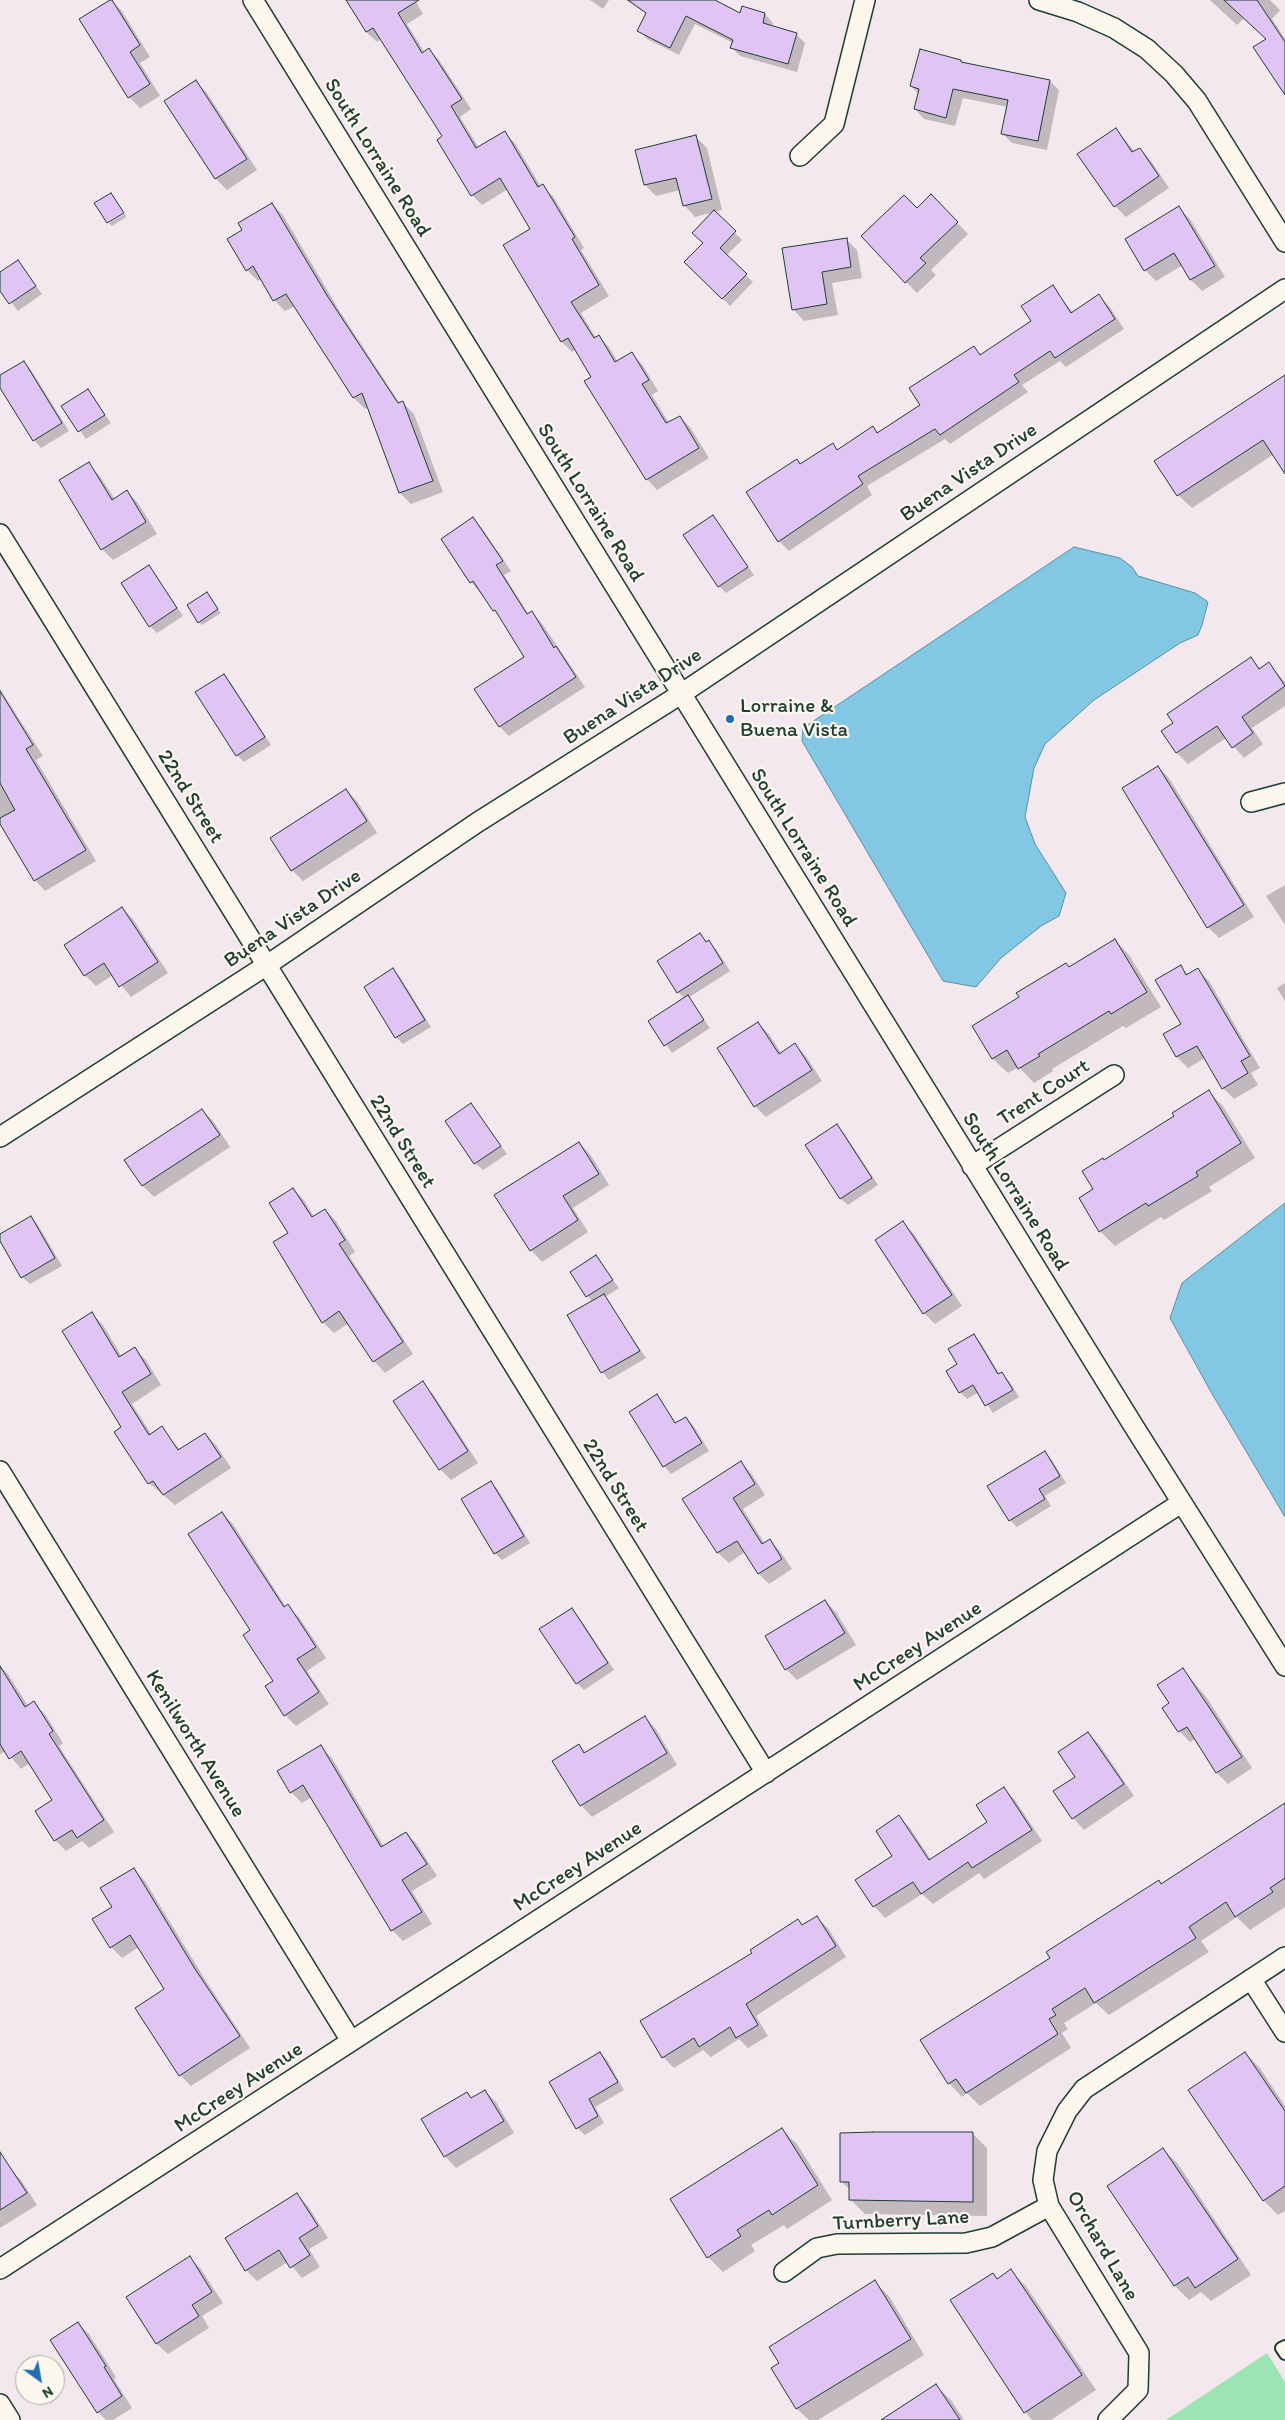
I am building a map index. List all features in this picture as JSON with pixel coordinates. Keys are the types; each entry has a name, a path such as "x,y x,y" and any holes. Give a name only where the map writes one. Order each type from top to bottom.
{"street":[{"name":"South Lorraine Road","path":"253,0 972,1166 1181,1503 1285,1666"},
{"path":"800,156 834,124 865,0"},
{"path":"1039,0 1078,12 1114,28 1146,49 1174,74 1197,101 1285,242"},
{"name":"Buena Vista Drive","path":"0,1137 266,965 471,827 681,694 1285,289"},
{"name":"22nd Street","path":"0,534 766,1773"},
{"path":"1251,802 1285,793"},
{"name":"Trent Court","path":"972,1166 1114,1075"},
{"name":"Kenilworth Avenue","path":"0,1471 351,2042"},
{"name":"McCreey Avenue","path":"0,2269 1181,1503"},
{"name":"Orchard Lane","path":"1108,2420 1138,2390 1139,2353 1049,2206 1043,2180 1046,2151 1067,2111 1084,2089 1285,1957"},
{"path":"1251,1979 1285,2032"},
{"name":"Turnberry Lane","path":"784,2272 817,2248 837,2244 966,2242 992,2237 1049,2206"},
{"path":"0,2404 10,2420"}],"lane":[{"path":"1285,2346 1281,2348 1285,2354"}],"green space":[{"path":"1267,2353 1285,2382 1285,2420 1166,2420"}],"water":[{"path":"1074,547 1120,558 1132,567 1138,576 1195,593 1208,602 1202,625 1198,635 1180,643 1094,700 1045,744 1034,768 1025,817 1035,844 1066,893 1059,916 1041,926 1001,958 976,987 943,981 802,741 803,728"},
{"path":"1285,1203 1285,1517 1211,1392 1170,1318 1182,1283"}],"building":[{"path":"112,0 140,45 130,52 150,84 128,98 79,19"},
{"path":"346,0 419,0 398,13 422,53 429,48 462,99 451,106 476,148 505,131 538,187 543,184 575,237 572,239 599,285 571,302 594,338 599,335 615,362 632,352 649,380 642,384 666,423 680,416 699,448 646,480 584,381 591,377 568,338 561,342 503,245 530,229 500,178 471,196 437,140 442,136 373,28 366,32"},
{"path":"628,0 715,0 740,13 742,6 765,13 763,23 797,33 788,64 730,48 733,40 686,16 670,48 637,31 646,13"},
{"path":"1224,0 1257,0 1285,42 1285,95 1253,47 1266,39"},
{"path":"920,49 961,60 961,62 1050,80 1038,141 1001,134 1008,100 953,89 946,118 914,109 919,89 910,86"},
{"path":"196,80 247,159 215,179 164,101"},
{"path":"1116,128 1132,152 1140,148 1159,176 1114,207 1077,154"},
{"path":"696,135 712,199 683,206 676,178 644,185 635,150"},
{"path":"111,193 124,213 107,223 94,203"},
{"path":"931,194 958,222 920,258 926,263 905,283 861,236 904,195 917,208"},
{"path":"272,203 328,297 398,403 403,401 433,481 399,493 362,393 353,398 286,294 273,301 253,266 246,271 227,239 242,230 238,223"},
{"path":"1179,206 1215,266 1190,280 1174,253 1144,271 1125,239"},
{"path":"714,210 736,231 720,248 747,274 722,299 684,262 703,243 692,233"},
{"path":"847,238 851,267 822,272 827,304 792,310 782,248"},
{"path":"18,260 36,286 9,304 0,291 0,272"},
{"path":"1053,285 1071,313 1099,294 1115,319 1055,358 1050,351 1014,375 1019,382 940,435 935,429 858,476 863,484 778,542 746,492 797,459 800,464 833,443 837,450 873,426 877,433 920,405 909,388 974,346 980,355 1031,321 1021,306"},
{"path":"24,361 62,423 33,441 0,388 0,375"},
{"path":"1285,375 1285,474 1263,440 1177,496 1154,461"},
{"path":"88,389 105,415 78,432 61,406"},
{"path":"89,462 112,500 127,490 146,522 101,550 59,480"},
{"path":"713,515 748,567 718,587 683,535"},
{"path":"473,517 503,561 496,565 527,614 532,611 554,648 556,646 576,677 499,727 474,689 524,657 495,610 493,611 473,581 470,583 441,539"},
{"path":"149,565 177,608 149,627 121,583"},
{"path":"207,592 218,609 198,623 187,605"},
{"path":"1251,657 1259,669 1269,662 1285,686 1242,717 1253,733 1232,748 1217,726 1176,753 1161,731 1173,723 1167,714"},
{"path":"224,674 265,737 236,756 195,692"},
{"path":"0,691 33,745 26,749 86,850 34,881 0,824 0,818 15,810 0,783"},
{"path":"1158,766 1244,905 1207,928 1122,788"},
{"path":"346,789 367,821 291,871 270,838"},
{"path":"122,907 158,962 119,987 104,963 84,976 64,945"},
{"path":"700,933 706,942 709,940 723,963 677,993 657,961"},
{"path":"1115,939 1147,992 1111,1014 1109,1011 1038,1054 1040,1056 1018,1069 1007,1050 992,1059 972,1026 1019,997 1016,993 1066,963 1069,967"},
{"path":"1181,965 1186,975 1198,968 1250,1056 1241,1061 1248,1073 1222,1089 1197,1046 1176,1057 1163,1034 1181,1024 1155,980"},
{"path":"393,968 425,1020 395,1038 364,987"},
{"path":"688,995 704,1020 664,1046 648,1021"},
{"path":"758,1022 779,1054 795,1043 812,1070 754,1107 717,1048"},
{"path":"1209,1090 1241,1143 1196,1172 1198,1176 1148,1206 1146,1203 1099,1232 1079,1198 1093,1189 1082,1171 1103,1158 1104,1160 1174,1116 1172,1113"},
{"path":"471,1103 501,1146 474,1164 445,1121"},
{"path":"202,1109 220,1135 142,1186 124,1160"},
{"path":"837,1124 872,1178 840,1199 805,1145"},
{"path":"579,1142 599,1174 563,1196 578,1220 530,1251 494,1195"},
{"path":"293,1188 312,1217 325,1209 345,1240 339,1244 403,1342 373,1362 339,1311 322,1323 273,1242 288,1233 269,1203"},
{"path":"31,1216 55,1258 21,1278 0,1241 0,1234"},
{"path":"903,1221 952,1295 923,1314 875,1240"},
{"path":"596,1255 613,1280 586,1297 570,1272"},
{"path":"604,1294 640,1351 601,1373 567,1315"},
{"path":"92,1312 119,1357 135,1347 151,1374 122,1392 149,1435 162,1426 178,1450 205,1433 221,1457 163,1495 153,1481 148,1484 114,1432 121,1427 62,1331"},
{"path":"974,1334 998,1374 1002,1372 1013,1390 985,1406 973,1385 959,1393 946,1371 957,1364 948,1349"},
{"path":"423,1381 468,1451 439,1470 393,1401"},
{"path":"657,1394 675,1423 686,1417 702,1443 663,1467 629,1412"},
{"path":"1045,1451 1060,1476 1039,1489 1045,1499 1009,1521 987,1486"},
{"path":"741,1461 755,1484 733,1498 762,1544 770,1539 782,1559 758,1574 737,1541 717,1553 682,1499"},
{"path":"491,1481 524,1536 494,1554 461,1499"},
{"path":"222,1512 284,1607 288,1604 316,1647 297,1659 319,1692 284,1716 265,1686 273,1681 243,1635 250,1630 188,1534"},
{"path":"825,1600 845,1633 785,1670 765,1636"},
{"path":"572,1608 608,1663 576,1684 539,1629"},
{"path":"0,1666 25,1707 34,1701 53,1731 49,1734 104,1820 77,1838 72,1830 54,1841 35,1811 52,1800 21,1751 9,1759 0,1744"},
{"path":"1183,1668 1242,1757 1216,1773 1187,1727 1178,1732 1162,1708 1169,1703 1157,1685"},
{"path":"645,1716 667,1753 580,1806 552,1761 579,1744 584,1753"},
{"path":"1088,1732 1124,1784 1072,1819 1053,1791 1075,1777 1058,1752"},
{"path":"321,1745 381,1847 406,1832 427,1864 402,1880 422,1912 391,1931 303,1785 290,1793 277,1771"},
{"path":"1004,1787 1032,1830 972,1868 968,1862 921,1894 913,1882 873,1907 855,1880 892,1856 876,1831 899,1815 929,1860 987,1822 976,1805"},
{"path":"1285,1803 1285,1878 1270,1888 1273,1892 1235,1917 1226,1902 1189,1927 1196,1938 1094,2003 1085,1988 1052,2009 1056,2015 1049,2019 1058,2034 966,2093 956,2079 948,2084 920,2040 1050,1958 1046,1952 1159,1880 1161,1884"},
{"path":"134,1868 195,1969 240,2036 179,2076 135,2008 164,1989 130,1935 110,1948 92,1919 112,1907 100,1888"},
{"path":"817,1916 836,1946 746,2004 758,2025 736,2038 730,2027 699,2047 694,2038 662,2058 640,2021 752,1953 750,1950 798,1919 802,1925"},
{"path":"600,2052 618,2082 589,2099 598,2116 576,2129 549,2082"},
{"path":"1245,2052 1285,2111 1285,2186 1263,2201 1188,2090"},
{"path":"485,2090 504,2121 444,2157 421,2119 467,2092 471,2098"},
{"path":"782,2128 818,2185 772,2215 769,2210 737,2230 741,2236 707,2258 670,2199"},
{"path":"973,2132 973,2202 849,2200 849,2182 840,2182 840,2133"},
{"path":"1163,2148 1238,2259 1195,2288 1188,2277 1174,2286 1107,2186"},
{"path":"0,2152 27,2193 0,2210"},
{"path":"297,2193 318,2226 299,2238 310,2255 290,2268 279,2250 245,2271 225,2238"},
{"path":"190,2256 212,2292 192,2305 199,2316 156,2344 126,2297"},
{"path":"1011,2269 1082,2375 1024,2413 950,2300 993,2273 997,2279"},
{"path":"875,2280 911,2339 796,2409 771,2368 779,2363 769,2347"},
{"path":"78,2322 106,2366 104,2367 122,2396 97,2413 65,2363 65,2355 60,2355 50,2340"},
{"path":"936,2384 960,2420 881,2420"}],"place":[{"name":"Lorraine & Buena Vista","path":"730,719"}]}
